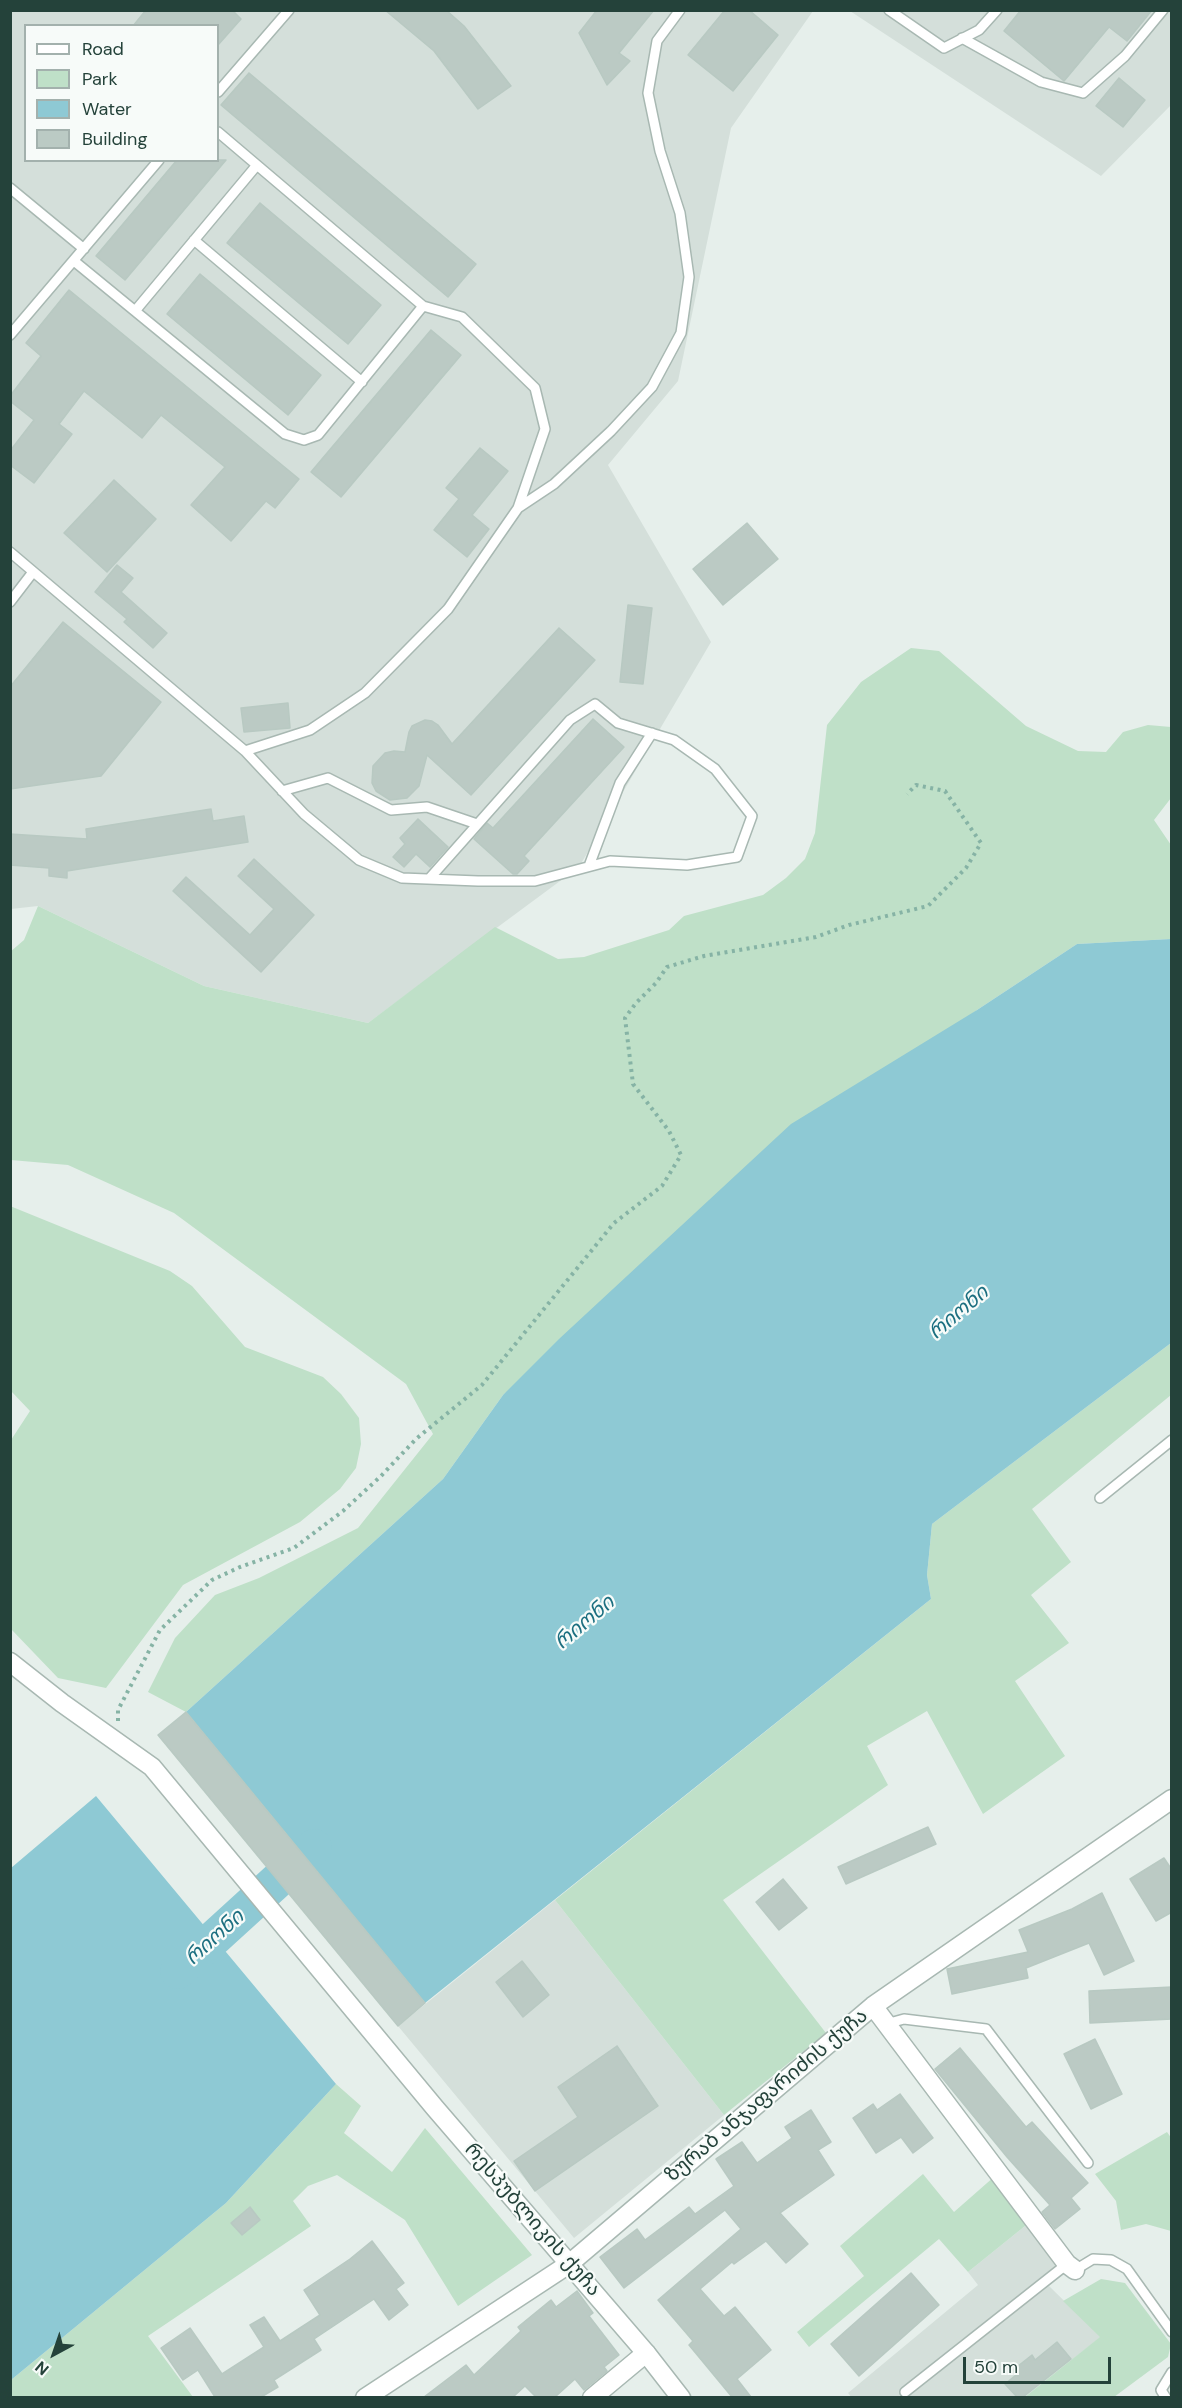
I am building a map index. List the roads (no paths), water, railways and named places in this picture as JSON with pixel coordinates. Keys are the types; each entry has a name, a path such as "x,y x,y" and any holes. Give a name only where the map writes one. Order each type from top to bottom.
{"street":[{"name":"რესპუბლიკის ქუჩა","path":"10,1662 152,1767 381,2044 646,2353 681,2397"},
{"name":"ზურაბ ანჯაფარიძის ქუჩა","path":"365,2397 569,2264 873,2006 1172,1799"},
{"path":"873,2006 1071,2267"},
{"path":"592,2397 646,2353"}],"lane":[{"path":"219,91 289,10"},
{"path":"518,508 554,484 652,387 681,333 689,277 680,213 660,151 648,93 657,41 680,10"},
{"path":"889,10 944,48 979,30 997,10"},
{"path":"962,38 1041,82 1083,93 1125,56 1163,10"},
{"path":"219,133 423,306 462,317 535,388 545,429 518,508 448,609 365,693 310,729 245,751"},
{"path":"10,335 157,162"},
{"path":"135,311 257,165"},
{"path":"10,188 84,249"},
{"path":"194,240 362,382"},
{"path":"74,261 285,434 304,440 318,435 423,306"},
{"path":"10,552 245,751 304,814 358,860 402,878 429,879 535,881 610,861 687,865 737,856 752,816 715,769 674,740 618,723 595,704 570,720 429,879"},
{"path":"10,602 33,572"},
{"path":"589,866 620,783 652,733"},
{"path":"282,791 328,778 391,810 427,807 477,824"},
{"path":"1100,1498 1172,1440"},
{"path":"886,2024 904,2019 986,2029 1088,2163"},
{"path":"905,2392 1071,2267 1093,2259 1111,2260 1127,2269 1172,2332"},
{"path":"1166,2397 1161,2390 1172,2372"}],"water":[{"path":"1171,939 1171,1343 932,1524 927,1575 931,1599 425,2003 186,1712 443,1479 503,1395 559,1339 791,1124 977,1010 1077,944"},
{"path":"96,1796 336,2084 226,2203 11,2380 11,1868"}],"waterway":[{"name":"რიონი","path":"178,1971 314,1847"}]}
